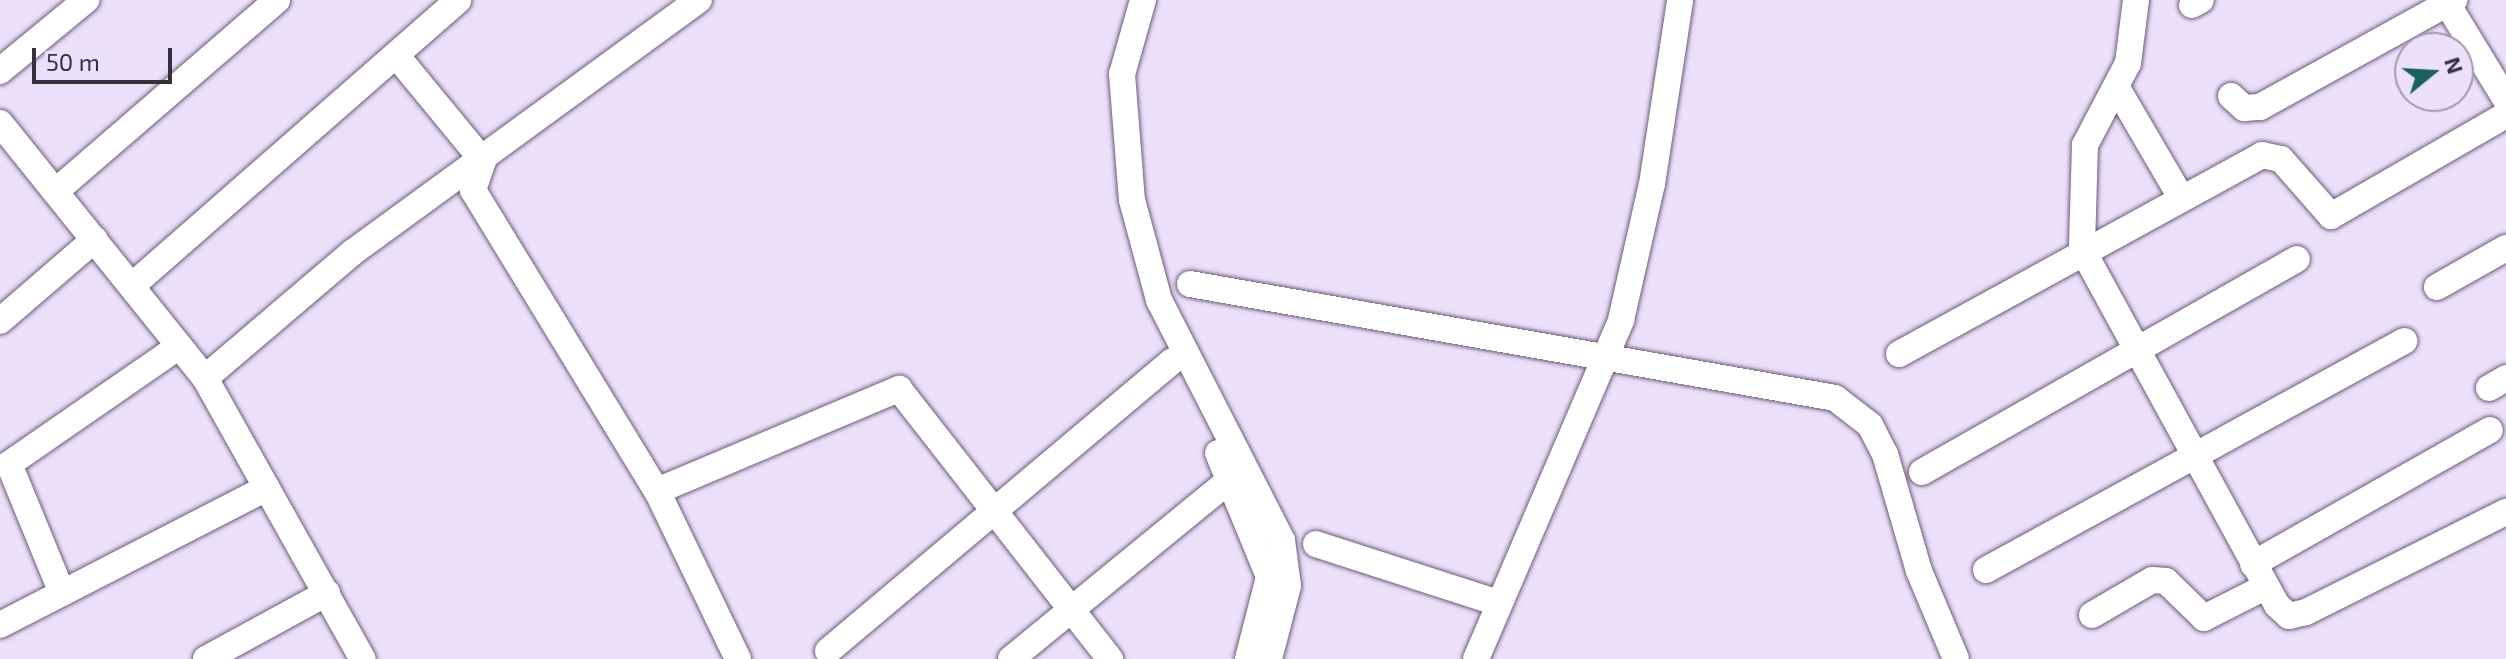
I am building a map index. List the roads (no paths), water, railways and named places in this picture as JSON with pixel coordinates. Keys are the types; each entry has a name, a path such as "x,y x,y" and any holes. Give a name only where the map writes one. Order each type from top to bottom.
{"street":[{"path":"0,71 86,0"},
{"path":"56,191 277,0"},
{"path":"134,284 458,0"},
{"path":"205,378 353,252 483,161 699,0"},
{"path":"1126,0 1108,91 1140,285 1172,361 1231,479 1269,577 1253,658"},
{"path":"1143,0 1122,74 1126,201 1159,300 1282,540 1288,586 1253,658"},
{"path":"1476,659 1608,354 1652,184 1680,0"},
{"path":"2136,0 2117,88 2082,156 2082,249 2136,353 2282,613 2297,616 2506,512"},
{"path":"2231,96 2244,108 2260,107 2449,1 2506,100"},
{"path":"396,55 483,161"},
{"path":"2117,88 2180,196"},
{"path":"1899,354 2180,196 2271,154 2331,216 2506,115"},
{"path":"4,137 56,191 134,284 178,347 205,378 363,659"},
{"path":"483,161 473,190 657,491 738,659"},
{"path":"0,321 95,239"},
{"path":"2437,287 2506,248"},
{"path":"1922,472 2297,259"},
{"path":"1190,284 1738,377 1812,391 1854,408 1870,425 1956,659"},
{"path":"1986,570 2405,341"},
{"path":"62,593 9,464 178,347"},
{"path":"828,651 1172,361"},
{"path":"657,491 899,389 992,513 1110,659"},
{"path":"2092,615 2159,579 2204,618 2259,575 2490,430"},
{"path":"1011,659 1231,479"},
{"path":"0,625 267,488"},
{"path":"1316,544 1499,603"},
{"path":"206,659 327,593"}]}
